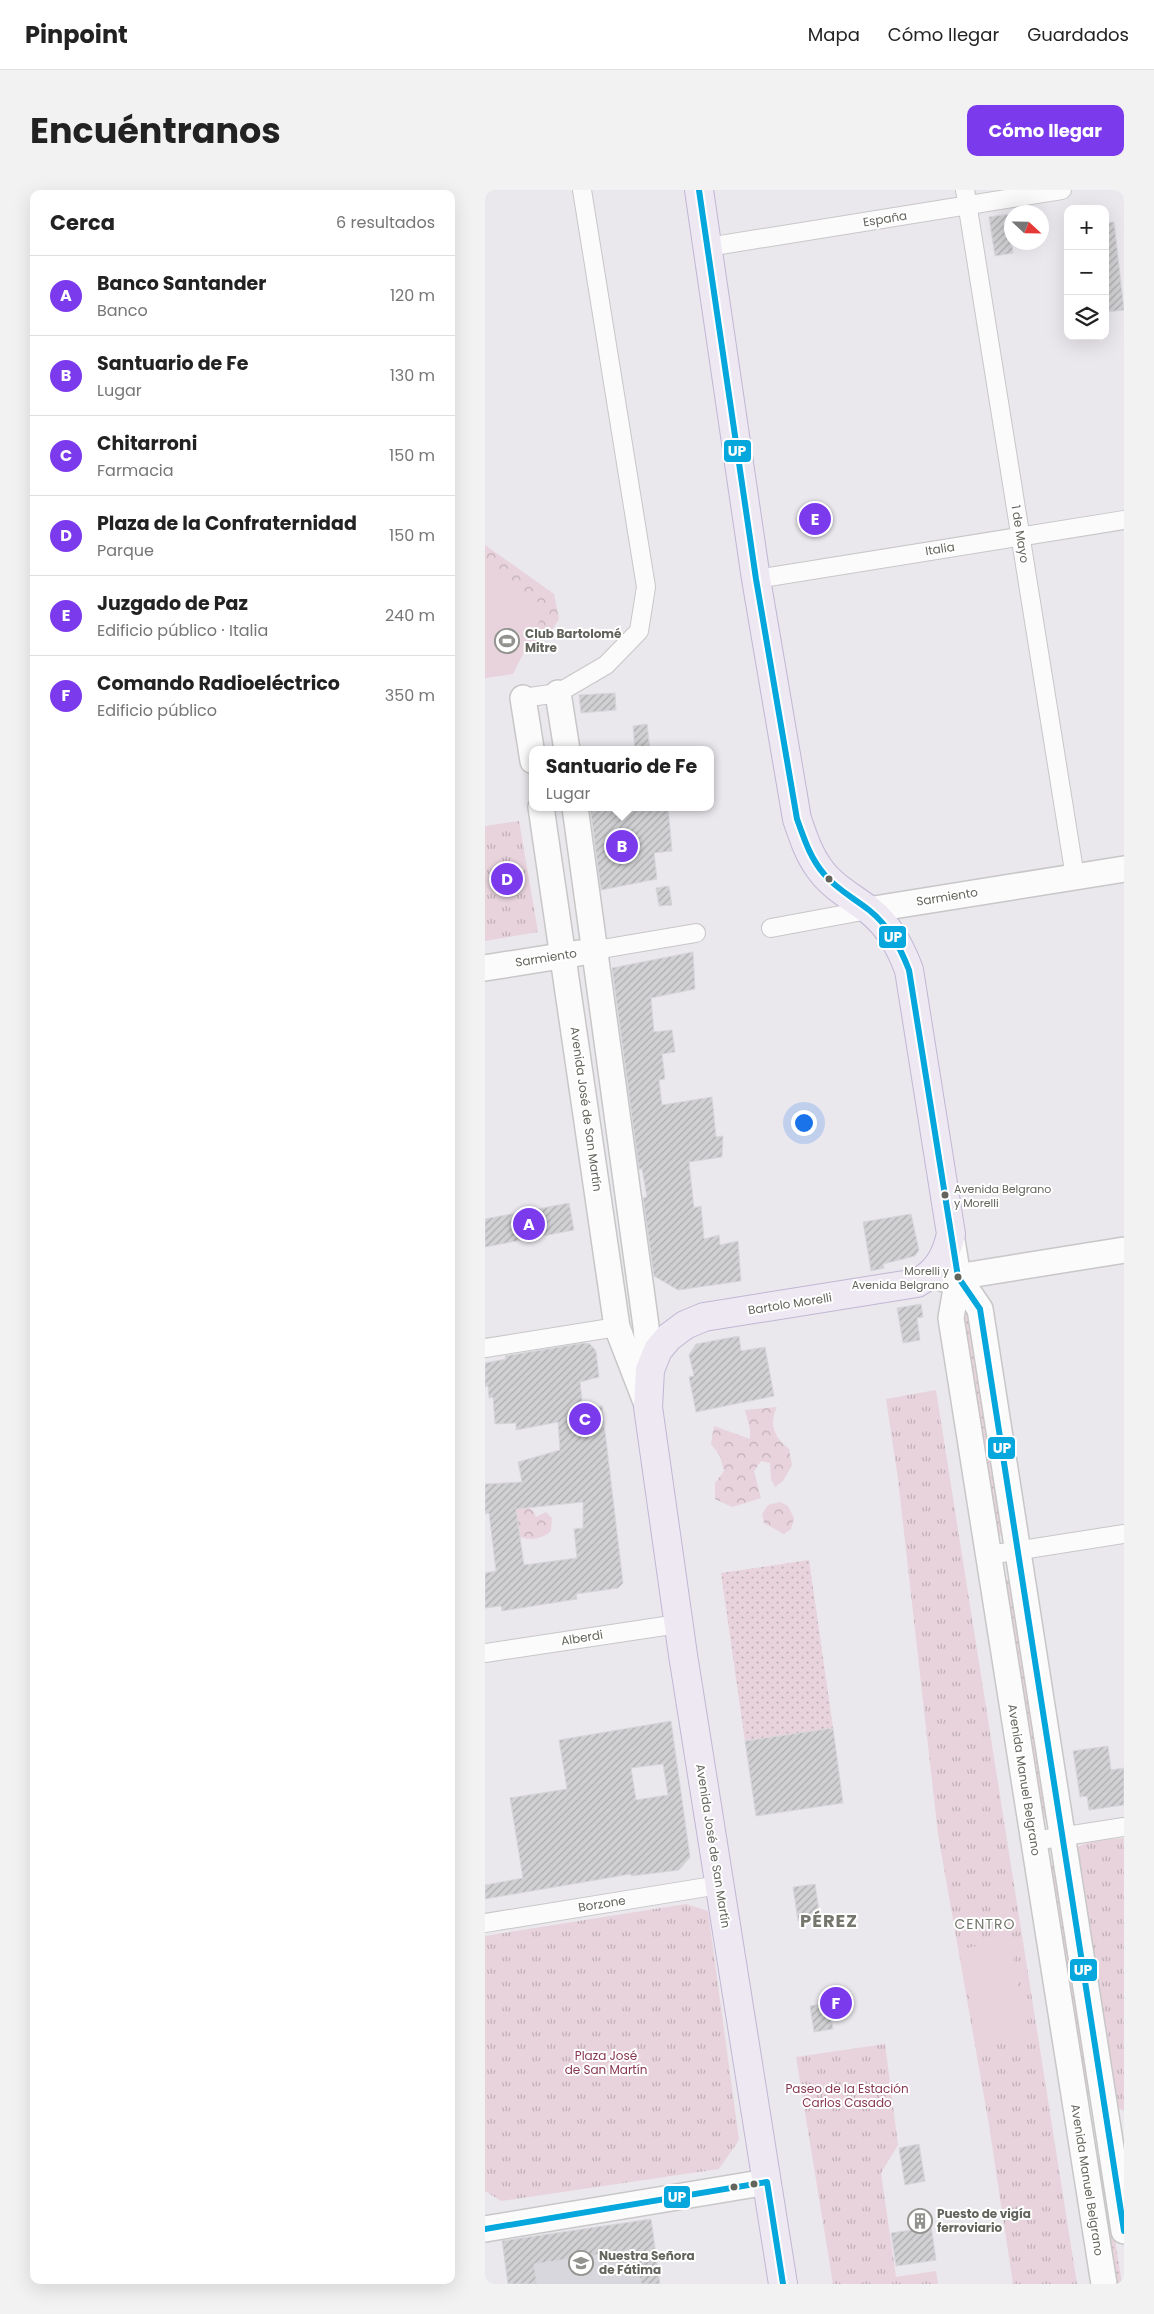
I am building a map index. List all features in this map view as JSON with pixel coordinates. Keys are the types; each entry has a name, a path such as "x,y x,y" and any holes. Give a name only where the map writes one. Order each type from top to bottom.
{"main road":[{"name":"Avenida Manuel Belgrano","path":"699,190 756,579 797,819 806,845 819,869 834,884 883,922 902,950 909,970 958,1277 951,1318 1104,2284"},
{"path":"558,693 566,746"},
{"path":"523,698 531,746"},
{"name":"Avenida José de San Martín","path":"542,811 617,1327 648,1407"},
{"name":"Avenida José de San Martín","path":"576,811 646,1326 650,1370 648,1407 678,1624 783,2284"},
{"name":"Sarmiento","path":"868,910 1124,869"},
{"name":"Sarmiento","path":"485,968 596,950"},
{"name":"Avenida Manuel Belgrano","path":"917,1283 937,1269 944,1258 951,1234"},
{"name":"Bartolo Morelli","path":"617,1327 685,1325 704,1317 1124,1250"},
{"name":"Avenida Manuel Belgrano","path":"958,1277 979,1309 1062,1837 1116,2128 1124,2231"},
{"path":"650,1370 658,1350 669,1337 685,1325"},
{"path":"1080,2134 1116,2128"},
{"path":"485,2229 767,2182"}],"street":[{"path":"523,698 558,693 606,665 639,631 646,587 582,190"},
{"name":"España","path":"708,247 966,198 1062,190"},
{"name":"1 de Mayo","path":"966,198 1075,877"},
{"name":"Italia","path":"756,579 1124,520"},
{"name":"Sarmiento","path":"771,928 868,910"},
{"name":"Sarmiento","path":"596,950 696,933"},
{"name":"Bartolo Morelli","path":"485,1348 617,1327"},
{"path":"989,1555 1124,1534"},
{"name":"Alberdi","path":"485,1653 678,1624"},
{"path":"1034,1841 1124,1827"},
{"name":"Borzone","path":"485,1923 719,1885"}],"shaded area":[{"name":"Nuestra Señora de Fátima","path":"651,2219 660,2284 508,2284 502,2241"}],"green space":[{"name":"Club Bartolomé Mitre","path":"485,545 554,594 559,619 547,638 515,646 485,634"},
{"name":"Club Bartolomé Mitre","path":"485,564 546,608 513,674 485,678"},
{"path":"519,821 538,932 485,941 485,826"},
{"path":"965,1308 968,1310 1003,1534 997,1537 959,1311"},
{"path":"936,1390 1077,2284 1013,2284 989,2125 938,1834 898,1479 886,1399"},
{"path":"777,1407 773,1420 774,1431 789,1449 792,1465 783,1481 775,1487 771,1479 770,1463 761,1461 754,1471 761,1498 732,1507 715,1499 715,1483 724,1471 720,1456 711,1444 714,1426 750,1439 750,1429 745,1410"},
{"path":"780,1502 788,1506 794,1518 791,1529 784,1534 764,1523 762,1514 768,1505"},
{"path":"529,1508 536,1517 546,1512 552,1518 551,1531 548,1534 528,1539 520,1537 516,1509"},
{"path":"809,1560 833,1728 745,1741 721,1573"},
{"path":"1007,1579 1011,1584 1048,1816 1042,1819 1003,1580"},
{"path":"1124,1838 1124,2111 1116,2107 1074,1851 1078,1847 1090,1842"},
{"path":"1053,1865 1056,1867 1092,2098 1086,2101 1049,1866"},
{"name":"Plaza José de San Martín","path":"686,1904 708,1911 739,2140 719,2169 501,2201 485,2191 485,1936"},
{"path":"1010,1940 1027,2037 977,2046 961,1949"},
{"name":"Paseo de la Estación Carlos Casado","path":"885,2044 898,2145 881,2173 896,2277 936,2271 938,2284 833,2284 796,2057"},
{"path":"1098,2158 1103,2163 1122,2284 1111,2284 1095,2159"}],"building":[{"path":"1004,215 1004,250 1013,250 1013,253 995,256 989,217"},
{"path":"1114,222 1124,310 1109,312 1109,250 1109,223"},
{"path":"615,693 616,710 581,713 579,695"},
{"path":"647,724 650,746 635,746 633,726"},
{"path":"591,811 668,811 672,851 654,853 657,879 601,890"},
{"path":"669,886 672,905 659,906 656,888"},
{"path":"693,952 695,989 651,998 654,1032 672,1030 675,1052 662,1054 665,1079 659,1080 662,1105 712,1097 716,1137 723,1136 722,1157 689,1162 694,1208 701,1206 704,1239 719,1235 720,1245 738,1241 741,1281 678,1290 654,1276 643,1198 647,1197 642,1169 639,1169 612,968"},
{"path":"569,1203 574,1230 485,1247 485,1219"},
{"path":"911,1214 919,1250 915,1256 883,1264 884,1268 871,1271 863,1222"},
{"path":"921,1304 923,1317 917,1318 920,1340 903,1343 897,1308"},
{"path":"739,1336 741,1351 765,1347 774,1396 696,1412 689,1377 694,1376 689,1355 696,1344"},
{"path":"584,1343 590,1344 596,1351 599,1377 580,1382 583,1410 602,1406 623,1583 618,1588 576,1594 577,1599 502,1611 501,1606 485,1608 485,1573 496,1571 489,1513 485,1514 485,1484 522,1482 518,1462 560,1450 558,1422 516,1430 516,1423 495,1424 493,1397 489,1398 488,1386 485,1387 485,1363 506,1359 505,1356","holes":["583,1502 583,1528 574,1529 577,1558 524,1565 516,1509"]},
{"path":"671,1721 690,1857 679,1870 631,1876 631,1874 485,1899 485,1885 523,1878 510,1798 567,1789 559,1740","holes":["663,1764 668,1795 636,1800 631,1768"]},
{"path":"833,1728 843,1803 756,1816 745,1741"},
{"path":"1108,1746 1111,1770 1124,1768 1124,1805 1089,1810 1087,1796 1080,1797 1073,1751"},
{"path":"815,1884 820,1918 798,1921 793,1887"},
{"path":"829,2003 833,2029 814,2032 810,2006"},
{"path":"919,2144 925,2181 905,2185 899,2148"},
{"path":"929,2212 936,2260 896,2266 891,2233 911,2230 909,2214"},
{"name":"Nuestra Señora de Fátima","path":"651,2219 660,2284 641,2284 635,2249 534,2264 537,2284 508,2284 502,2241"}],"transit line":[{"name":"UP","path":"699,190 756,579 797,819 808,848 819,868 834,884 876,916 898,945 909,970 958,1277 980,1309 1124,2231"},
{"name":"UP","path":"485,2229 767,2182 783,2284"}],"place":[{"name":"Juzgado de Paz","path":"815,519"},
{"name":"Club Bartolomé Mitre","path":"507,641"},
{"name":"Santuario de Fe","path":"622,846"},
{"name":"Plaza de la Confraternidad","path":"507,879"},
{"name":"Avenida Belgrano y Morelli","path":"945,1195"},
{"name":"Banco Santander","path":"529,1224"},
{"name":"Morelli y Avenida Belgrano","path":"958,1277"},
{"name":"Chitarroni","path":"585,1419"},
{"name":"Comando Radioeléctrico","path":"836,2003"},
{"name":"Puesto de vigía ferroviario","path":"920,2221"},
{"name":"Nuestra Señora de Fátima","path":"581,2263"}],"district":[{"name":"PÉREZ","path":"829,1921"},
{"name":"CENTRO","path":"985,1924"}]}
